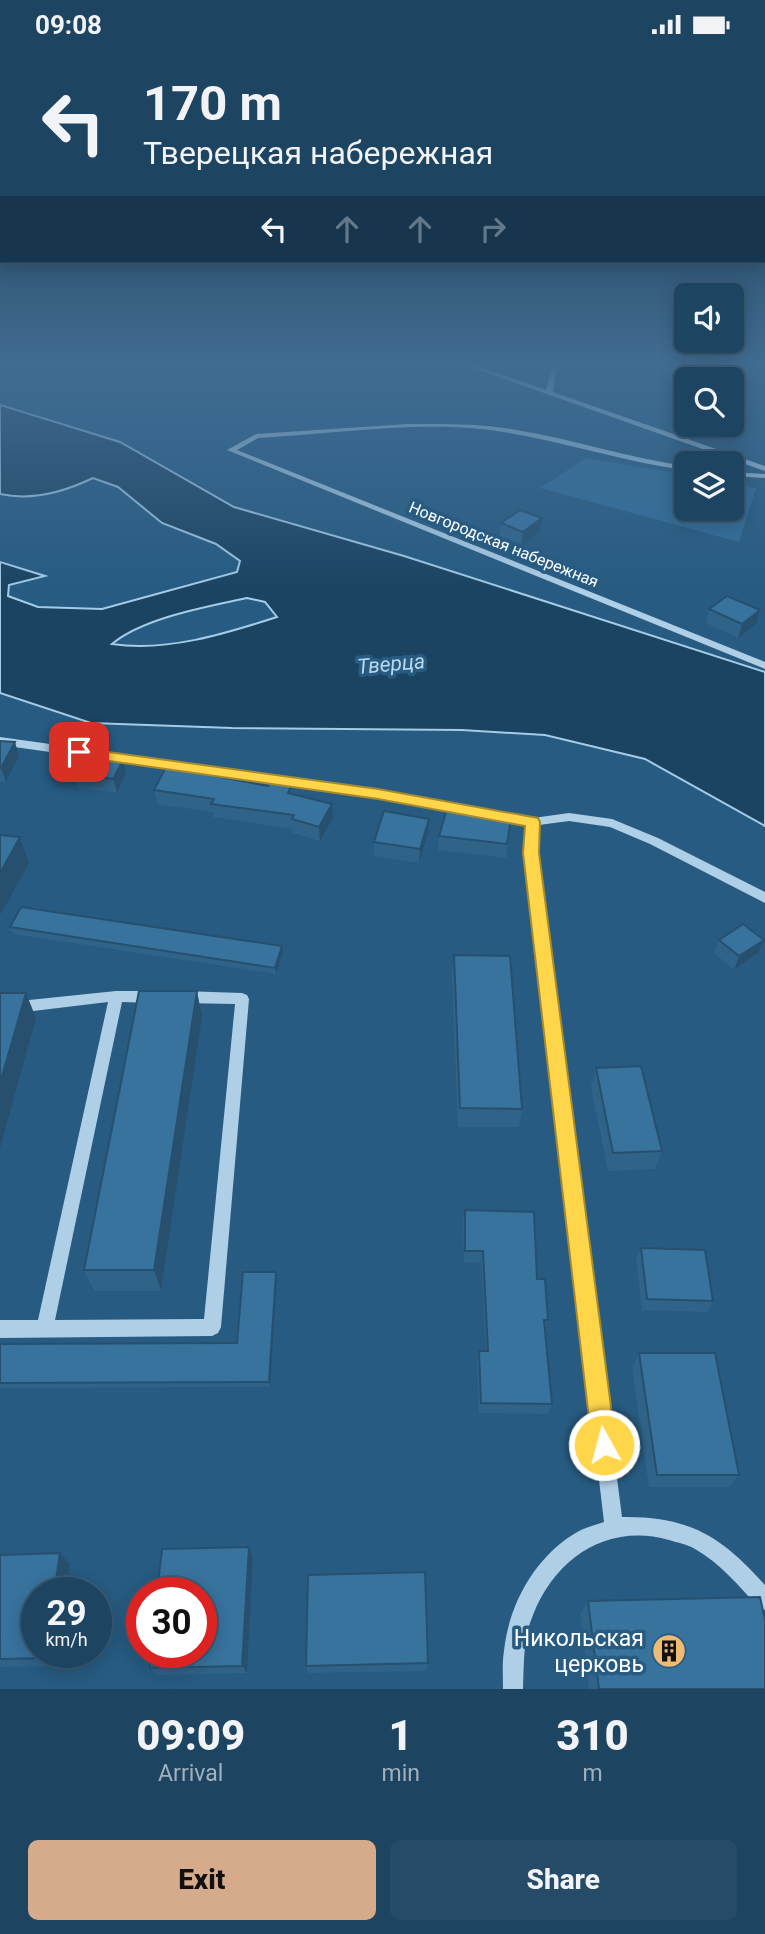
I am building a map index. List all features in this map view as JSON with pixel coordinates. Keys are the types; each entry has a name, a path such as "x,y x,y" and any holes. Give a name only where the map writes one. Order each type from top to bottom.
{"street":[{"path":"231,450 251,439"},
{"path":"545,439 648,463 674,466"},
{"path":"677,439 765,469"},
{"name":"Новгородская набережная","path":"231,450 765,666"},
{"path":"744,475 765,477"},
{"path":"0,741 378,794 533,822 569,817 612,823 654,841 765,898"},
{"path":"533,822 531,853 614,1526"},
{"path":"45,1329 116,996"},
{"path":"0,1009 116,996 242,999 212,1327 0,1329"},
{"path":"513,1689 512,1671 518,1628 532,1590 554,1559 582,1538 614,1526 654,1525 694,1538 732,1563 765,1600"}],"shaded area":[{"path":"586,458 674,473 674,521 744,521 744,486 756,488 739,542 540,488"}],"water":[{"name":"Тверца","path":"0,439 109,439 120,442 234,507 404,556 765,672 765,826 645,759 545,735 462,730 232,728 91,723 0,693 0,562 45,576 9,585 8,596 38,607 102,609 237,572 240,561 216,544 162,523 118,487 93,478 48,494 0,494","holes":["247,598 265,602 277,617 195,640 154,646 112,644 140,627 158,620"]}],"building":[{"path":"520,510 542,518 523,532 501,523"},
{"path":"727,596 760,610 742,624 709,609"},
{"path":"0,741 15,742 1,768 0,768"},
{"path":"85,755 123,760 113,779 74,774"},
{"path":"166,767 268,786 269,783 291,786 288,793 332,804 319,827 292,819 294,815 211,804 214,799 154,790"},
{"path":"447,809 511,818 507,844 439,836"},
{"path":"384,811 429,819 420,849 374,842"},
{"path":"0,835 20,837 0,873"},
{"path":"21,907 282,946 275,968 10,927"},
{"path":"743,924 764,940 739,956 719,940"},
{"path":"454,955 510,956 522,1109 460,1108"},
{"path":"139,991 197,991 154,1270 84,1270"},
{"path":"0,993 26,993 0,1083"},
{"path":"641,1066 662,1151 613,1153 596,1068"},
{"path":"465,1210 534,1212 537,1279 545,1279 548,1320 544,1320 552,1404 481,1403 479,1351 488,1351 483,1251 465,1251"},
{"path":"641,1248 705,1250 713,1301 647,1299"},
{"path":"243,1272 276,1272 269,1382 0,1383 0,1344 237,1343"},
{"path":"639,1353 715,1353 739,1475 657,1475"},
{"path":"249,1547 242,1666 217,1667 217,1577 159,1577 162,1549"},
{"path":"60,1553 56,1577 21,1577 21,1659 0,1659 0,1555"},
{"path":"425,1572 428,1663 306,1666 308,1575"},
{"name":"Никольская церковь","path":"760,1597 765,1620 765,1689 599,1689 588,1601"}],"place":[{"name":"Никольская церковь","path":"669,1651"}],"route":[{"path":"79,752 378,794 533,822 531,853 604,1445"}]}
